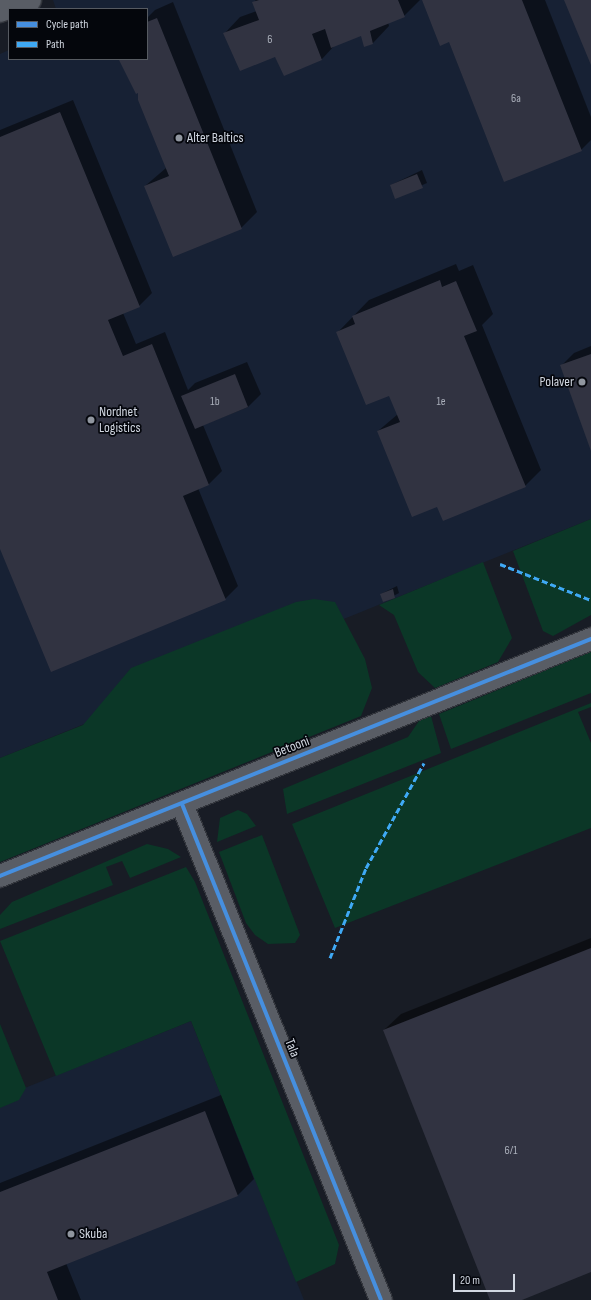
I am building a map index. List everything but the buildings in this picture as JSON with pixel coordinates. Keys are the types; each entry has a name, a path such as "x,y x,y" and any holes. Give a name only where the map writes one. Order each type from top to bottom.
{"street":[{"path":"8,8 30,0"},
{"name":"Betooni","path":"0,876 591,639"},
{"name":"Tala","path":"182,804 381,1300"}],"shaded area":[{"path":"53,0 591,0 591,519 0,758 0,54 8,50 8,60 148,60 148,8 56,8"},
{"path":"191,1021 304,1300 0,1300 0,1098"}],"green space":[{"path":"591,519 591,615 553,636 543,631 513,551"},
{"path":"483,562 512,638 498,662 435,688 418,672 394,615 379,605"},
{"path":"314,599 335,602 365,659 372,688 361,716 0,862 0,758 83,725 131,668 296,602"},
{"path":"591,652 591,693 451,749 439,714"},
{"path":"591,703 591,707 578,712 591,743 591,828 335,928 292,824"},
{"path":"431,716 441,753 287,814 283,789 408,737 419,721"},
{"path":"238,810 247,814 256,826 217,842 220,818"},
{"path":"262,835 300,935 295,943 268,944 255,935 246,923 219,852"},
{"path":"147,844 168,849 181,857 130,878 122,861 106,867 113,885 0,929 0,915 12,902"},
{"path":"186,867 195,882 339,1245 335,1264 296,1282 191,1021 56,1076 0,941"},
{"path":"0,1024 26,1088 19,1100 0,1108"}],"marked path":[{"path":"500,564 591,600"},
{"path":"330,958 366,868 424,763"}],"cycle path":[{"path":"0,876 591,639"},
{"path":"182,804 381,1300"}],"place":[{"name":"Alter Baltics","path":"179,138"},
{"name":"Polaver","path":"582,382"},
{"name":"Nordnet Logistics","path":"91,420"},
{"name":"Skuba","path":"71,1234"}]}
